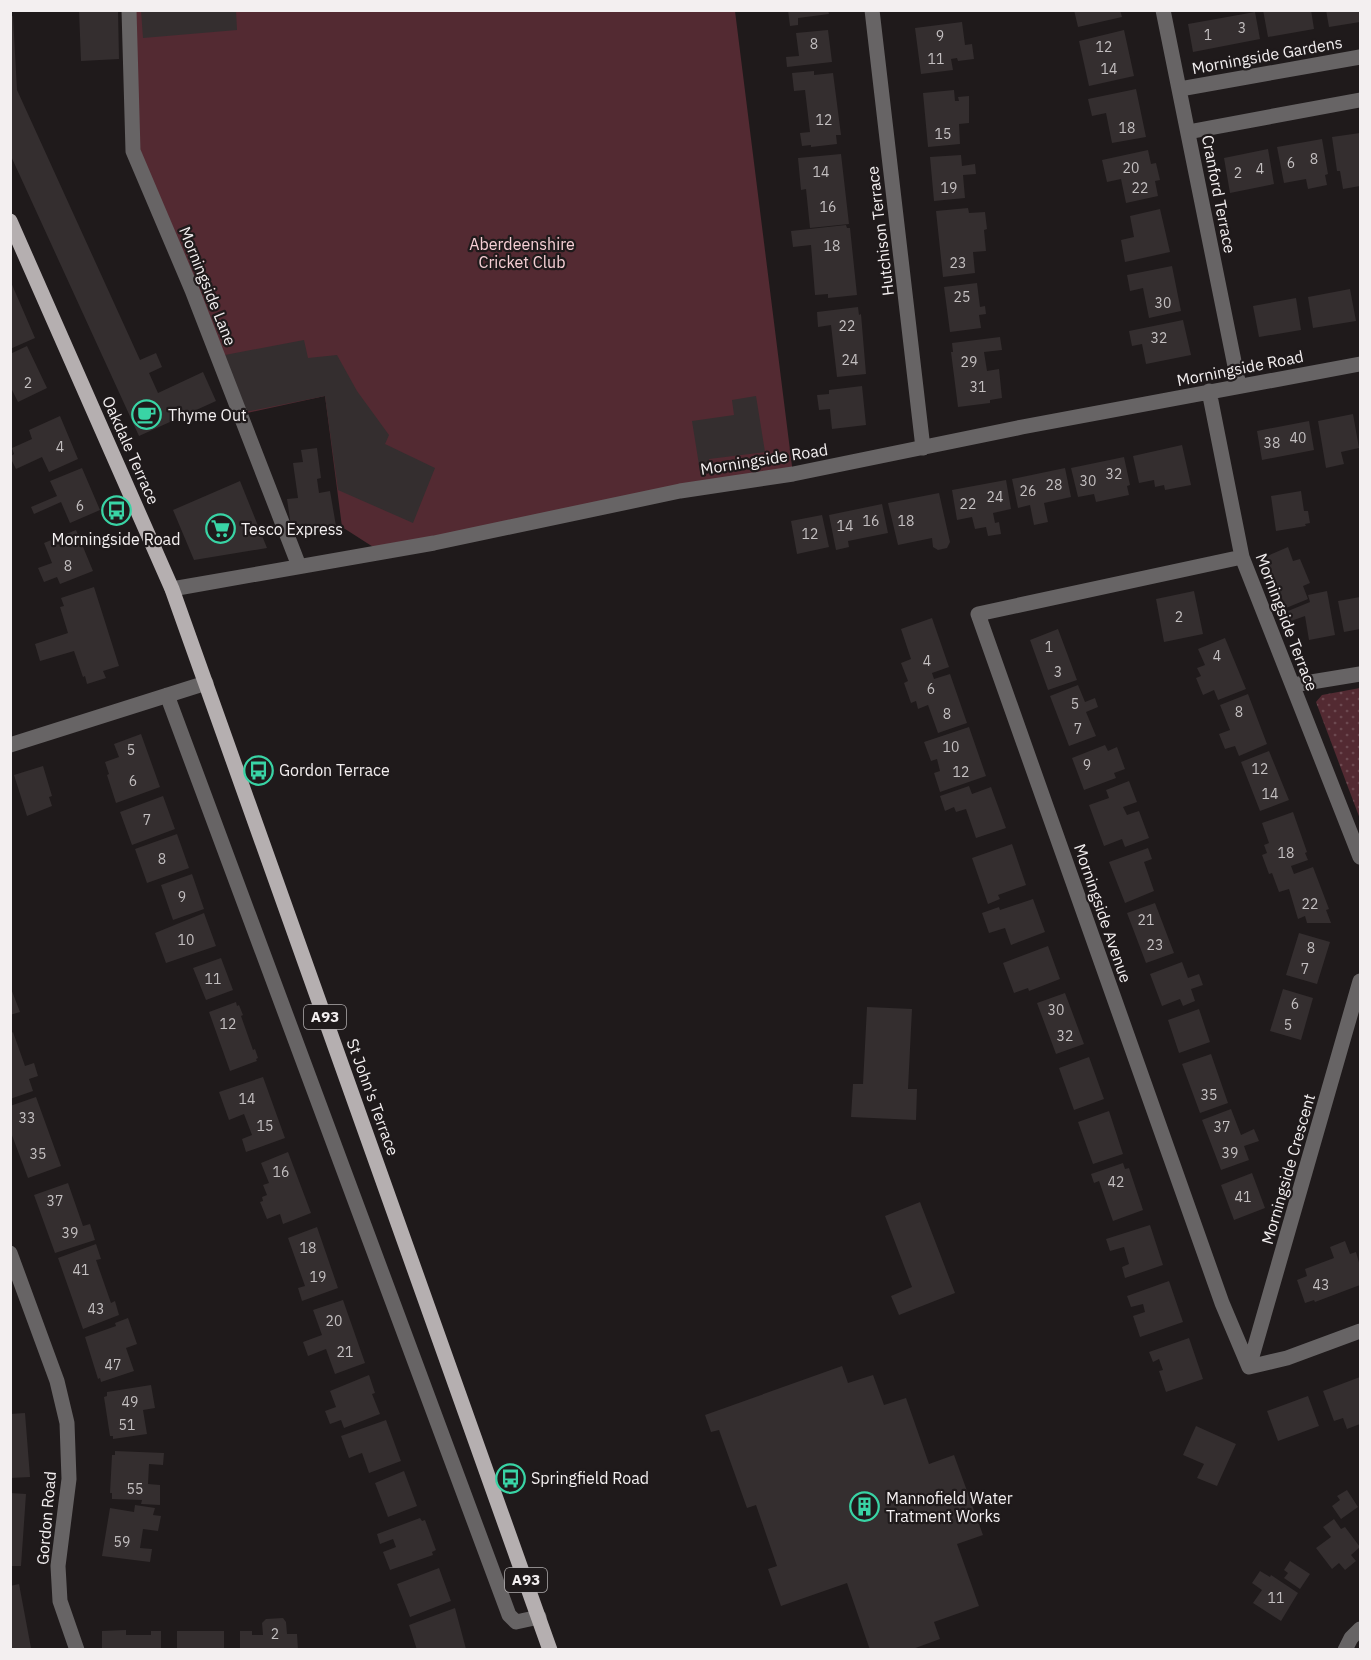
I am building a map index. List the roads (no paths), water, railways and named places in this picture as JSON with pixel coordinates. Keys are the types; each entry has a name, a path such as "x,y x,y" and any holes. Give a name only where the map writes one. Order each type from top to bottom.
{"main road":[{"name":"Oakdale Terrace","path":"10,221 172,589"},
{"name":"St John's Terrace","path":"172,589 550,1650"}],"street":[{"name":"Morningside Lane","path":"129,10 133,151 192,290 299,566"},
{"name":"Hutchison Terrace","path":"872,10 923,448"},
{"name":"Cranford Terrace","path":"1163,10 1239,386"},
{"name":"Morningside Gardens","path":"1180,89 1360,57"},
{"path":"1188,132 1360,100"},
{"name":"Morningside Road","path":"172,589 434,543 680,491 793,474 1209,391 1360,364"},
{"name":"Morningside Terrace","path":"1209,391 1242,557 1360,857"},
{"name":"Morningside Avenue","path":"1242,557 978,614 1222,1303 1249,1367"},
{"path":"1293,685 1360,674"},
{"path":"10,745 206,683"},
{"path":"167,695 509,1615 516,1622 539,1617"},
{"name":"Morningside Crescent","path":"1249,1367 1360,981"},
{"name":"Gordon Road","path":"10,1253 57,1381 67,1424 69,1479 58,1566 60,1601 76,1650"},
{"path":"1249,1367 1287,1358 1360,1331"},
{"path":"1345,1650 1351,1638 1360,1629"}],"place":[{"name":"Thyme Out","path":"147,415"},
{"name":"Morningside Road","path":"116,511"},
{"name":"Tesco Express","path":"220,529"},
{"name":"Gordon Terrace","path":"258,770"},
{"name":"Springfield Road","path":"510,1478"},
{"name":"Mannofield Water Tratment Works","path":"865,1507"}],"park label":[{"name":"Aberdeenshire Cricket Club","path":"522,253"}]}
